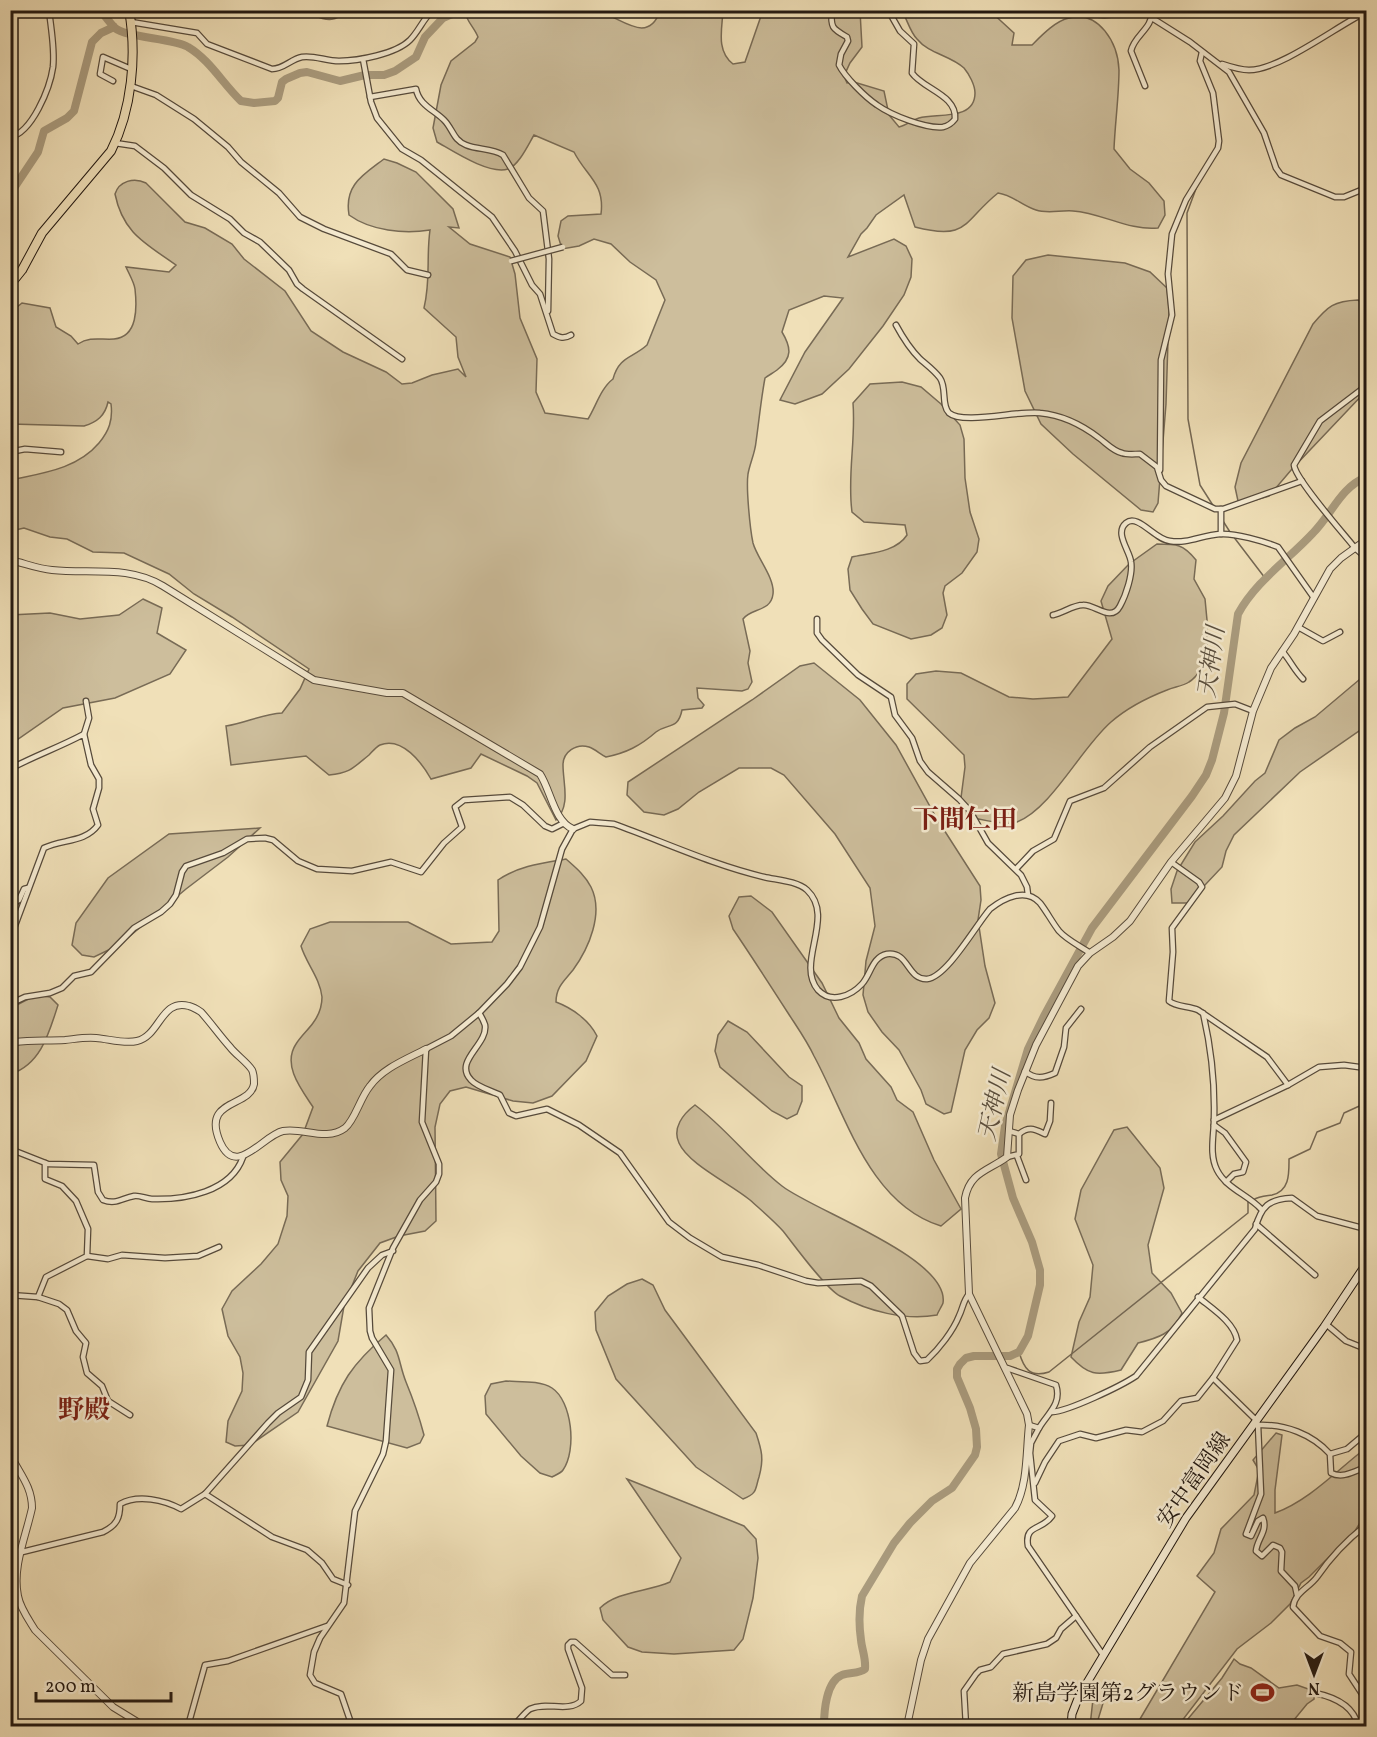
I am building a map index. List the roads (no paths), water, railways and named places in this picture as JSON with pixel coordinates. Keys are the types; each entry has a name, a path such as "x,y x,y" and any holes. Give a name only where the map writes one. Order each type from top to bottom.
{"main road":[{"path":"10,285 22,270 42,233 111,151 115,143 124,120 131,69 132,41 129,10"},
{"name":"安中富岡線","path":"1071,1726 1077,1702 1186,1518 1257,1422 1366,1264"}],"street":[{"path":"10,137 20,134 31,121 51,77 53,65 49,10"},
{"path":"131,24 197,33 207,44 272,69 279,69 300,57 330,61 363,59 404,46 433,10"},
{"path":"832,10 833,29 847,37 848,41 839,64 851,80 877,105 893,113 926,125 948,125 955,119 955,114 945,97 920,82 912,73 914,44 900,31 888,10"},
{"path":"1076,10 1093,14 1119,14 1124,10"},
{"path":"1145,86 1131,51 1148,27 1152,18 1152,10"},
{"path":"1219,63 1251,70 1304,49 1364,13 1366,22"},
{"path":"1152,18 1219,63 1231,75 1264,133 1276,168 1281,175 1335,197 1344,197 1366,188"},
{"path":"1202,52 1200,61 1213,93 1219,141 1218,148 1186,200 1172,234 1168,274 1172,315 1161,360 1161,480 1166,486 1210,508 1221,509 1302,481"},
{"path":"113,81 100,74 103,57 131,69"},
{"path":"363,59 373,111 377,118 402,149 421,160 492,217 515,251 532,285 540,294 553,334 565,338 571,335"},
{"path":"129,86 156,94 194,119 279,193 300,217 329,231 391,254 407,270 428,275"},
{"path":"370,97 416,89 423,104 444,120 458,141 472,148 503,154 529,198 543,211 549,259 547,320"},
{"path":"115,143 135,146 164,168 191,195 230,219 244,233 260,242 290,270 303,290 402,359"},
{"path":"511,261 563,247"},
{"path":"896,325 910,349 940,378 944,386 945,403 951,415 979,418 1016,412 1039,412 1066,419 1124,454 1140,453 1157,467 1160,474"},
{"path":"1366,386 1320,421 1295,462 1294,470 1366,561"},
{"path":"10,452 25,449 61,452"},
{"path":"1221,509 1221,534"},
{"path":"1053,615 1082,604 1101,612 1112,613 1119,608 1131,572 1131,561 1122,537 1122,529 1128,522 1140,522 1157,537 1170,542 1188,542 1221,534 1274,545 1285,554 1314,598"},
{"path":"1004,1159 1013,1103 1036,1044 1072,976 1087,951 1113,937 1130,921 1171,862 1231,788 1253,711 1270,668 1298,627 1330,569 1366,540"},
{"path":"10,560 50,570 98,570 146,577 314,680 387,693 403,693 540,774 548,786 555,809 564,823 573,829"},
{"path":"817,619 817,633 822,640 858,675 891,697 895,715 912,738 920,761 928,772 965,805 988,843 1016,869 1027,887 1028,896"},
{"path":"1298,627 1323,641 1340,632"},
{"path":"1282,651 1303,679"},
{"path":"10,939 44,848 83,837 98,825 93,809 99,779 91,765 84,734 89,718 86,701"},
{"path":"1016,869 1033,851 1054,839 1070,801 1104,788 1150,747 1194,714 1207,707 1215,706 1235,705 1253,711"},
{"path":"10,769 84,734"},
{"path":"10,1004 25,998 50,993 62,988 74,976 91,972 134,928 170,904 176,895 182,872 186,866 223,853 247,839 273,840 298,861 317,869 352,872 391,862 421,872 444,843 462,827 455,807 465,800 510,797 523,805 545,826 552,829 564,823"},
{"path":"10,1149 45,1163 94,1165 98,1192 103,1200 117,1203 133,1196 167,1199 215,1188 229,1177 243,1157 271,1135 281,1131 295,1129 326,1134 337,1133 351,1122 365,1092 377,1077 451,1036 479,1013 507,984 520,967 534,941 548,904 562,849 573,829 590,822 614,824 750,874 798,885 805,889 814,898 818,908 812,976 821,992 831,998 841,997 854,991 863,983 878,957 886,954 906,960 917,977 926,979 932,977 948,964 984,917 999,902 1009,897 1028,896 1038,901 1060,932 1087,951"},
{"path":"1171,862 1202,886 1172,928 1173,952 1168,1001 1173,1004 1186,1005 1203,1013 1267,1058 1288,1085"},
{"path":"10,906 19,900 24,889 28,888"},
{"path":"10,1030 13,1044 86,1038 136,1042 152,1033 165,1012 178,1005 188,1005 199,1010 253,1074 254,1083 251,1091 225,1107 217,1119 219,1137 225,1150 243,1157"},
{"path":"1025,1071 1030,1076 1043,1079 1055,1073 1064,1047 1066,1028 1081,1009"},
{"path":"479,1013 485,1026 484,1034 466,1064 466,1074 472,1082 500,1095 509,1113 516,1116 547,1109 579,1125 620,1154 666,1219 707,1250 728,1259 758,1265 807,1281 818,1283 861,1281 871,1286 902,1316 914,1353 920,1360 927,1360 934,1353 960,1316 964,1301 969,1294"},
{"path":"1203,1013 1208,1037 1214,1122 1213,1159 1217,1171 1226,1182 1234,1190 1250,1198 1261,1209"},
{"path":"352,1726 341,1694 311,1679 314,1652 327,1626 344,1603 348,1585 355,1511 383,1454 386,1441 391,1370 372,1338 369,1308 393,1251 420,1200 436,1182 439,1174 439,1164 422,1122 426,1049"},
{"path":"1214,1122 1319,1067 1344,1065 1366,1068"},
{"path":"1019,1134 1025,1129 1032,1128 1047,1133 1051,1103"},
{"path":"1214,1122 1246,1162 1243,1172 1234,1174 1226,1182"},
{"path":"1009,1131 1019,1134"},
{"path":"1019,1134 1017,1155 1026,1180"},
{"path":"907,1726 921,1660 928,1640 970,1563 1019,1500 1029,1425 1025,1407 969,1294 965,1198 969,1183 975,1177 1004,1159 1017,1155"},
{"path":"45,1163 45,1179 62,1186 76,1202 88,1229 87,1256"},
{"path":"1052,1412 1096,1396 1136,1376 1250,1234 1261,1209 1271,1202 1293,1198 1317,1216 1366,1229"},
{"path":"1256,1224 1315,1275"},
{"path":"38,1297 46,1277 87,1256 108,1259 122,1255 165,1258 198,1256 219,1247"},
{"path":"10,1556 103,1532 113,1527 120,1517 120,1504 127,1500 160,1500 181,1509 205,1494 268,1423 301,1397 308,1380 309,1352 368,1268 382,1255 393,1251"},
{"path":"10,1295 38,1297 59,1304 67,1310 76,1331 86,1343 83,1358 87,1373 102,1386 108,1401 130,1415"},
{"path":"1033,1486 1059,1441 1080,1434 1096,1438 1126,1430 1142,1432 1149,1430 1163,1421 1181,1401 1197,1398 1214,1378 1237,1340 1236,1334 1226,1321 1198,1297"},
{"path":"1326,1324 1346,1341 1366,1349"},
{"path":"1007,1368 1056,1385 1059,1393 1052,1412 1045,1419 1031,1443 1030,1453 1035,1500 1052,1516 1049,1521 1030,1531 1027,1536 1028,1546 1103,1655"},
{"path":"1214,1378 1257,1422 1292,1430 1319,1442 1330,1454 1331,1473 1343,1476 1366,1467"},
{"path":"1257,1422 1261,1494 1246,1534 1251,1536 1258,1521 1263,1518 1264,1530 1256,1551 1262,1556 1273,1545 1280,1548 1282,1552 1281,1571 1295,1586 1297,1595"},
{"path":"1029,1425 1039,1428"},
{"path":"1330,1454 1347,1449 1366,1433"},
{"path":"10,1454 32,1498 32,1508 17,1576 18,1599 35,1630 113,1707 144,1726"},
{"path":"205,1494 272,1538 307,1550 322,1563 333,1579 348,1585"},
{"path":"1366,1525 1297,1595 1293,1607 1320,1636 1340,1643 1351,1652 1349,1674 1366,1700"},
{"path":"966,1726 964,1691 980,1670 991,1667 1003,1654 1047,1644 1056,1638 1061,1629 1076,1616"},
{"path":"188,1726 206,1665 228,1661 327,1626"},
{"path":"513,1726 529,1710 540,1706 574,1706 581,1701 582,1688 568,1649 571,1642 575,1642 612,1675 625,1675"},
{"path":"1315,1693 1348,1707 1356,1716 1358,1726"}],"waterway":[{"path":"100,10 115,28 121,31 188,47 210,65 241,101 254,103 275,101 282,82 300,73 307,72 340,81 365,75 384,75 395,71 416,57 425,37 443,18 461,10"},
{"path":"10,194 38,152 44,131 67,118 74,111 92,42 101,33 114,27"},
{"path":"1197,186 1187,213 1188,419 1200,485 1214,507"},
{"name":"天神川","path":"824,1726 827,1698 832,1684 842,1675 865,1669 860,1623 862,1596 894,1543 910,1523 932,1501 952,1488 975,1455 976,1429 957,1377 957,1369 966,1358 1010,1356 1019,1352 1028,1336 1040,1285 1040,1270 1032,1242 1013,1198 1001,1154 1005,1126 1028,1049 1092,928 1206,775 1224,713 1238,614 1245,602 1273,571 1320,526 1349,488 1366,477"},
{"path":"1223,521 1230,532"},
{"path":"1233,536 1265,578"},
{"path":"1253,1200 1282,1190 1287,1181 1289,1159 1310,1149 1317,1132 1340,1123 1344,1113 1366,1103"},
{"path":"1019,1352 1029,1371 1037,1374 1049,1372 1248,1213 1248,1202"}],"place":[{"name":"新島学園第2グラウンド","path":"1262,1692"}],"district":[{"name":"下間仁田","path":"965,819"},
{"name":"野殿","path":"84,1409"}]}
